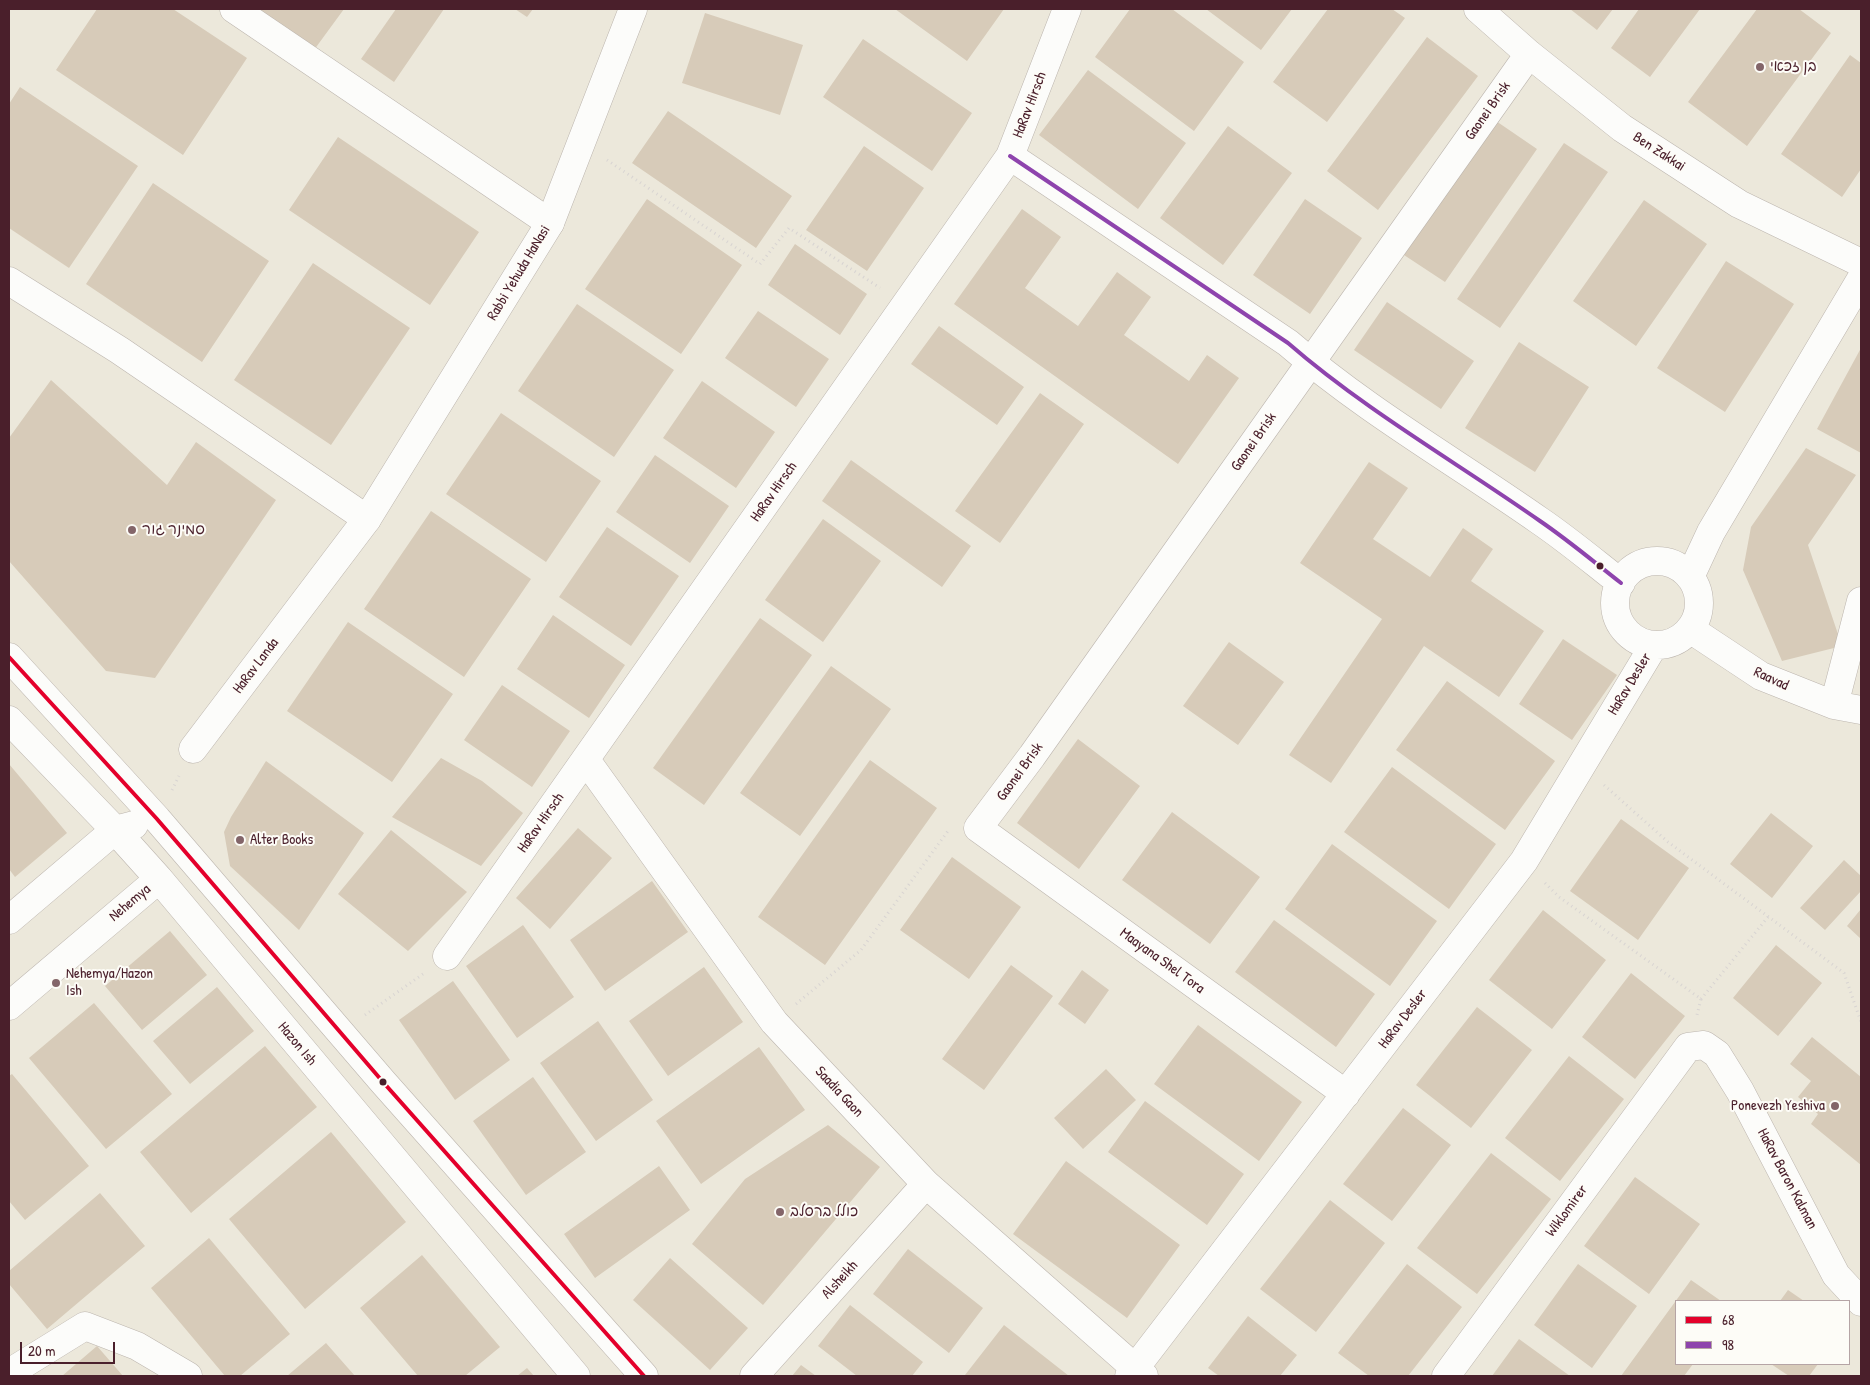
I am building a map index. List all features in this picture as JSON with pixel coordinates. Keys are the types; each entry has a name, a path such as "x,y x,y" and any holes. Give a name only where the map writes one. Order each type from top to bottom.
{"street":[{"path":"234,9 550,223"},
{"name":"Rabbi Yehuda HaNasi","path":"367,519 550,223 633,9"},
{"name":"HaRav Hirsch","path":"448,956 1010,156 1067,9"},
{"name":"Ben Zakkai","path":"1478,9 1529,54 1622,128 1739,204 1861,263"},
{"name":"Gaonei Brisk","path":"978,828 1032,756 1529,54"},
{"path":"1010,156 1280,338 1310,362 1419,440 1541,521 1621,583"},
{"path":"1690,577 1716,523 1861,279"},
{"path":"9,281 119,350 367,519"},
{"name":"HaRav Landa","path":"193,749 367,519"},
{"path":"1653,561 1667,562 1680,568 1690,577 1697,590 1699,604 1697,617 1690,629 1680,638 1668,644 1654,645 1640,642 1629,635 1620,625 1616,612 1615,598 1627,573 1639,565 1653,561"},
{"path":"1834,705 1861,601"},
{"name":"Raavad","path":"1690,629 1760,676 1834,705 1861,710"},
{"name":"HaRav Desler","path":"1136,1374 1524,861 1654,645"},
{"path":"9,657 157,820 340,1032 644,1376"},
{"name":"Hazon Ish","path":"9,720 115,830 159,879 576,1376"},
{"name":"Saadia Gaon","path":"586,760 774,1022 926,1184 1136,1374"},
{"path":"9,920 115,830 157,820"},
{"name":"Nehemya","path":"9,1006 159,879 157,820"},
{"name":"Maayana Shel Tora","path":"978,828 1346,1094"},
{"name":"HaRav Baron Kalman","path":"1688,1047 1704,1045 1717,1054 1740,1091 1836,1275 1861,1302"},
{"name":"Wiklomirer","path":"1446,1376 1688,1047"},
{"name":"Alsheikh","path":"754,1376 926,1184"},
{"path":"9,1373 85,1326 137,1346 188,1376"}],"path":[{"path":"581,142 760,264 789,228 906,304"},
{"path":"157,820 193,749"},
{"path":"1582,765 1668,842 1844,973 1861,1022"},
{"path":"774,1022 861,950 953,825 978,828"},
{"path":"1524,861 1559,897 1702,999"},
{"path":"1688,1047 1702,999 1768,917"},
{"path":"340,1032 448,956"}],"building":[{"path":"97,9 173,9 247,58 183,155 56,70"},
{"path":"258,9 344,9 314,50"},
{"path":"396,9 444,9 394,82 361,59"},
{"path":"515,9 533,9 527,17"},
{"path":"895,9 1004,9 967,61"},
{"path":"1130,9 1172,9 1244,62 1194,131 1095,57"},
{"path":"1206,9 1292,9 1261,50"},
{"path":"1328,9 1392,9 1405,18 1327,122 1273,82"},
{"path":"1570,9 1613,9 1597,30"},
{"path":"1639,9 1700,9 1650,77 1611,48"},
{"name":"בן זכאי","path":"1757,9 1799,9 1831,33 1747,146 1688,102"},
{"path":"705,13 803,45 780,115 682,83"},
{"path":"1427,37 1478,76 1378,210 1327,171"},
{"path":"863,39 972,113 932,171 823,97"},
{"path":"1850,55 1861,63 1861,169 1842,197 1781,154"},
{"path":"1088,70 1186,143 1138,209 1039,135"},
{"path":"20,87 138,166 69,268 9,228 9,104"},
{"path":"668,111 792,196 756,248 632,163"},
{"path":"1496,121 1537,149 1445,282 1404,255"},
{"path":"1228,126 1292,173 1223,265 1160,218"},
{"path":"338,137 479,232 430,305 289,210"},
{"path":"1564,143 1608,172 1500,328 1457,299"},
{"path":"864,146 924,188 867,271 806,230"},
{"path":"153,183 269,261 202,362 86,284"},
{"path":"647,199 742,265 681,354 585,289"},
{"path":"1305,199 1362,238 1310,314 1253,275"},
{"path":"1644,200 1707,244 1636,346 1573,301"},
{"path":"1022,209 1061,237 1025,288 1078,326 1117,272 1151,297 1124,335 1189,381 1207,355 1239,378 1178,464 954,304"},
{"path":"795,244 867,294 840,335 768,285"},
{"path":"1726,261 1794,304 1725,412 1657,368"},
{"path":"313,263 410,328 331,445 234,380"},
{"path":"1387,302 1474,361 1441,409 1354,350"},
{"path":"577,304 674,370 614,457 518,391"},
{"path":"758,311 829,359 796,407 725,358"},
{"path":"939,326 1024,387 997,425 911,364"},
{"path":"1519,342 1589,387 1535,472 1465,428"},
{"path":"1861,348 1861,453 1817,429"},
{"name":"סמינר גור","path":"51,380 167,485 196,442 276,500 155,678 106,671 9,561 9,438"},
{"path":"702,381 775,432 736,488 663,438"},
{"path":"1040,393 1084,424 1000,543 955,511"},
{"path":"501,413 601,481 546,562 446,494"},
{"path":"1806,448 1856,475 1808,545 1842,646 1782,661 1743,570 1751,527"},
{"path":"655,455 729,506 690,563 616,512"},
{"path":"851,460 971,546 942,587 822,501"},
{"path":"1369,462 1408,488 1373,539 1430,577 1463,528 1493,549 1471,581 1544,631 1499,697 1424,646 1331,783 1289,755 1382,619 1300,563"},
{"path":"431,511 531,579 464,677 364,609"},
{"path":"823,519 881,561 823,642 765,600"},
{"path":"607,527 679,576 631,646 559,597"},
{"path":"553,615 625,665 589,718 517,669"},
{"path":"760,618 812,655 704,805 653,768"},
{"path":"348,622 453,694 392,782 287,711"},
{"path":"1563,639 1617,675 1572,740 1519,704"},
{"path":"1229,642 1284,682 1238,745 1183,706"},
{"path":"831,666 891,709 800,836 740,793"},
{"path":"1447,681 1555,761 1505,830 1396,750"},
{"path":"502,685 570,731 532,787 464,740"},
{"path":"1078,739 1140,786 1079,869 1017,823"},
{"path":"441,758 482,781 523,813 481,866 392,817"},
{"path":"870,760 937,808 825,965 758,917"},
{"path":"266,761 364,833 299,930 230,866 224,832 231,817"},
{"path":"9,764 67,833 15,877 9,869"},
{"path":"1392,767 1496,844 1449,909 1344,832"},
{"path":"1172,812 1260,877 1210,944 1122,880"},
{"path":"1771,813 1813,846 1772,898 1730,864"},
{"path":"1621,819 1689,868 1638,940 1570,891"},
{"path":"578,828 612,858 550,929 516,898"},
{"path":"391,830 467,892 408,951 338,894"},
{"path":"1332,844 1437,921 1390,986 1285,909"},
{"path":"952,857 1021,907 969,979 900,930"},
{"path":"1844,860 1861,876 1861,891 1825,930 1800,908"},
{"path":"652,881 688,932 605,991 570,940"},
{"path":"1861,909 1861,939 1847,926"},
{"path":"1543,910 1606,960 1552,1029 1489,980"},
{"path":"1274,920 1375,994 1336,1047 1235,972"},
{"path":"523,925 574,997 517,1038 466,966"},
{"path":"170,931 207,975 142,1030 105,986"},
{"path":"1776,945 1822,983 1778,1036 1733,998"},
{"path":"1011,965 1053,996 984,1090 942,1059"},
{"path":"704,967 743,1022 668,1076 629,1021"},
{"path":"1082,970 1109,990 1085,1024 1058,1004"},
{"path":"1631,973 1685,1016 1635,1079 1582,1037"},
{"path":"453,981 510,1060 455,1100 399,1020"},
{"path":"217,987 254,1031 190,1084 153,1041"},
{"path":"94,1003 172,1094 106,1149 29,1058"},
{"path":"1477,1007 1532,1050 1471,1128 1416,1085"},
{"path":"598,1021 653,1100 596,1141 540,1063"},
{"path":"1198,1025 1302,1102 1259,1161 1154,1084"},
{"name":"Ponevezh Yeshiva","path":"1812,1037 1861,1077 1861,1165 1811,1124 1818,1114 1798,1097 1811,1081 1790,1064"},
{"path":"265,1046 317,1107 191,1213 140,1152"},
{"path":"759,1047 805,1110 701,1184 656,1121"},
{"path":"1569,1056 1624,1099 1560,1181 1505,1138"},
{"path":"1106,1069 1136,1100 1083,1149 1054,1118"},
{"path":"12,1074 89,1166 25,1220 9,1201 9,1076"},
{"path":"533,1077 586,1152 526,1195 473,1121"},
{"path":"1145,1101 1244,1174 1207,1225 1108,1152"},
{"path":"1403,1108 1451,1145 1392,1221 1343,1184"},
{"name":"כולל ברסלב","path":"828,1125 880,1167 763,1305 692,1244 745,1179"},
{"path":"331,1132 406,1222 305,1309 229,1219"},
{"path":"1491,1153 1551,1199 1477,1294 1417,1248"},
{"path":"1066,1161 1180,1245 1127,1318 1013,1234"},
{"path":"659,1166 690,1210 595,1278 564,1234"},
{"path":"1635,1177 1700,1224 1649,1294 1584,1246"},
{"path":"100,1193 145,1246 47,1329 9,1284 9,1271"},
{"path":"1330,1200 1385,1243 1316,1332 1260,1289"},
{"path":"209,1238 290,1334 240,1376 225,1376 151,1288"},
{"path":"908,1249 983,1308 949,1353 873,1294"},
{"path":"422,1255 500,1347 465,1376 418,1376 360,1308"},
{"path":"670,1258 748,1328 710,1370 633,1300"},
{"path":"1407,1264 1462,1307 1408,1376 1369,1376 1338,1353"},
{"path":"1578,1264 1637,1306 1592,1368 1534,1325"},
{"path":"1691,1280 1720,1300 1676,1300"},
{"path":"1788,1290 1803,1300 1781,1300"},
{"path":"1675,1302 1675,1365 1692,1365 1684,1376 1621,1376"},
{"path":"850,1305 923,1362 912,1376 857,1376 818,1346"},
{"path":"1248,1316 1297,1355 1280,1376 1219,1376 1208,1368"},
{"path":"1004,1325 1069,1376 966,1376"},
{"path":"1519,1339 1570,1376 1492,1376"},
{"path":"326,1343 355,1376 287,1376"},
{"path":"97,1346 123,1376 62,1376"},
{"path":"801,1365 816,1376 792,1376"},
{"path":"1772,1365 1817,1365 1809,1376 1789,1376"},
{"path":"527,1368 534,1376 517,1376"}],"transit line":[{"name":"98","path":"1010,156 1288,343 1348,391 1550,528 1621,583"},
{"name":"68","path":"9,657 157,819 383,1082 644,1376"}],"place":[{"name":"בן זכאי","path":"1760,67"},
{"name":"סמינר גור","path":"132,530"},
{"name":"Alter Books","path":"240,840"},
{"name":"Nehemya/Hazon Ish","path":"56,983"},
{"name":"Ponevezh Yeshiva","path":"1835,1106"},
{"name":"כולל ברסלב","path":"780,1212"}]}
